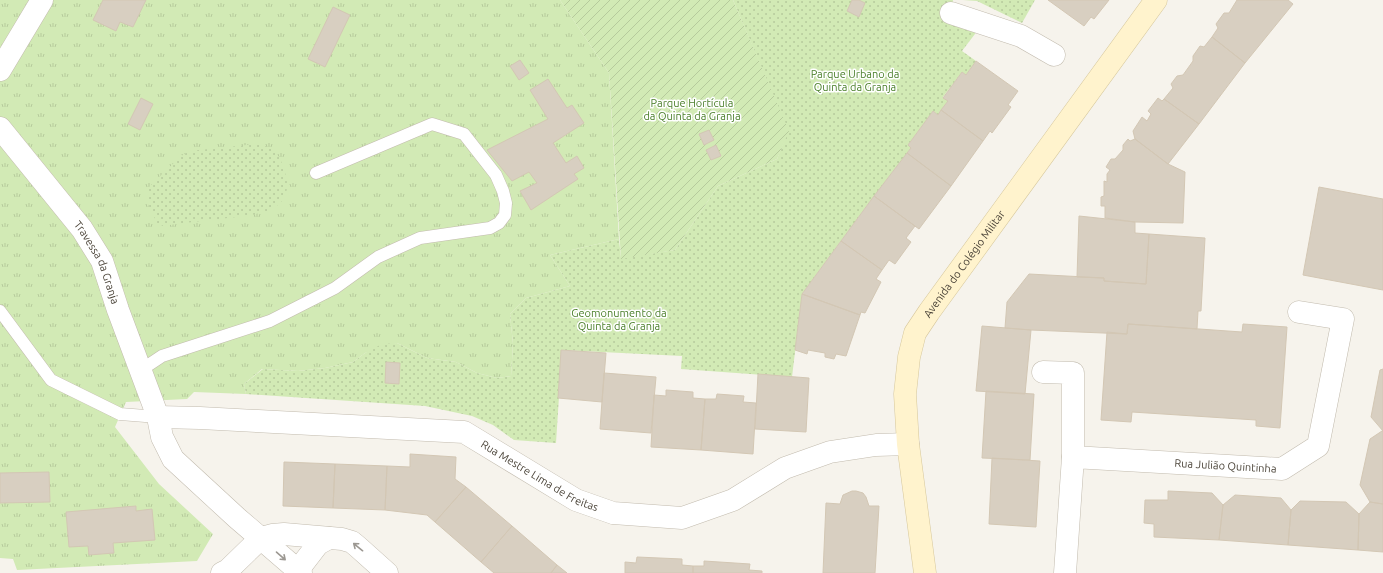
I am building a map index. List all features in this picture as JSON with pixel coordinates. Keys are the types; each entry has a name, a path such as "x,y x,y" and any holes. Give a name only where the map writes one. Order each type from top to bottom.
{"street":[{"path":"0,70 42,0"},
{"name":"Avenida do Colégio Militar","path":"925,573 908,444 905,394 909,357 915,334 929,312 1156,0"},
{"path":"951,13 1021,36 1054,56"},
{"name":"Travessa da Granja","path":"0,128 82,229 102,261 118,310 158,417 162,437 173,459 299,572"},
{"name":"Rua Julião Quintinha","path":"1073,457 1282,469 1318,446 1342,320 1299,312"},
{"path":"1043,372 1073,374 1073,457 1065,573"},
{"name":"Rua Mestre Lima de Freitas","path":"158,417 464,432 576,500 613,513 682,518 733,500 785,468 830,452 876,445 908,444"},
{"path":"222,573 228,570 261,538 284,534 342,539 352,542 387,573"},
{"path":"299,572 318,544 329,538"}],"lane":[{"path":"141,370 162,356 270,321 335,288 378,256 420,238 490,228 499,223 504,216 506,203 503,191 496,175 464,134 432,124 316,173"},
{"path":"0,311 52,380 120,414 158,417"}],"green space":[{"path":"0,0 560,0 609,73 619,239 550,255 570,286 526,298 510,314 513,344 511,376 497,378 477,373 456,362 427,358 397,343 365,353 353,362 325,368 298,371 262,369 244,384 246,394 194,392 187,399 126,402 115,427 159,484 213,534 197,561 17,570 13,559 0,558"},
{"name":"Parque Hortícula da Quinta da Granja","path":"560,0 733,0 789,131 777,159 718,186 675,250 621,259 609,73"},
{"name":"Parque Urbano da Quinta da Granja","path":"733,0 953,0 950,22 978,30 962,51 976,61 966,75 962,72 943,97 948,101 938,115 933,111 908,145 911,148 802,294 792,377 681,369 682,356 562,350 556,443 514,440 493,425 472,416 425,406 246,394 244,384 263,369 298,371 325,368 353,362 365,353 382,344 397,343 427,358 456,362 477,373 497,378 511,376 513,344 510,314 526,298 570,286 550,255 619,239 621,258 675,250 718,186 777,159 788,131"},
{"path":"963,0 1035,0 1022,23 977,1"},
{"path":"257,144 266,146 274,151 279,157 283,166 287,181 286,193 282,202 274,208 252,215 163,226 157,223 147,202 147,193 150,186 181,156 190,151"}],"building":[{"path":"103,0 146,0 133,27 120,22 116,31 93,20"},
{"path":"852,0 859,0 865,3 859,17 847,11"},
{"path":"1048,0 1109,0 1094,19 1091,17 1084,26"},
{"path":"1237,0 1288,0 1293,4 1245,63 1212,37 1218,28 1216,24 1224,13 1229,13"},
{"path":"333,7 350,15 325,67 308,59"},
{"path":"1212,37 1245,63 1199,124 1164,99 1173,88 1171,84 1177,76 1183,75 1193,61 1193,56 1200,46 1204,47"},
{"path":"520,60 529,73 519,80 510,66"},
{"path":"976,61 1018,91 1008,105 1011,107 992,133 990,131 983,141 941,110 948,101 943,98 962,72 966,75"},
{"path":"548,79 567,108 572,105 584,123 553,143 566,163 577,156 584,168 574,174 578,179 531,210 520,191 537,183 529,172 512,181 487,150 548,119 530,90"},
{"path":"141,98 153,104 140,130 128,124"},
{"path":"1158,98 1162,101 1164,99 1199,124 1168,164 1135,139 1133,131 1142,117 1147,121 1151,114 1148,111"},
{"path":"941,110 983,141 951,186 907,153 911,148 908,145 933,111 938,115"},
{"path":"709,130 714,140 704,145 699,134"},
{"path":"1128,139 1130,141 1135,139 1168,164 1185,172 1183,223 1135,222 1105,218 1105,206 1101,206 1101,197 1104,196 1104,181 1107,182 1107,174 1110,170 1106,167 1111,159 1115,159 1123,150 1123,145"},
{"path":"716,145 721,156 711,160 706,150"},
{"path":"907,153 951,186 919,229 874,196"},
{"path":"1319,187 1383,199 1383,290 1303,275"},
{"path":"874,196 915,226 906,238 911,242 895,264 889,260 882,270 841,241"},
{"path":"1079,216 1135,222 1135,233 1149,234 1146,284 1104,281 1104,278 1077,277"},
{"path":"1149,234 1205,238 1201,311 1198,311 1197,329 1128,324 1127,334 1005,328 1007,302 1029,274 1104,278 1104,281 1146,284"},
{"path":"841,241 882,270 876,279 881,282 865,313 861,312 860,315 802,294"},
{"path":"802,294 860,315 846,356 836,354 834,359 825,357 825,353 808,350 807,354 795,350"},
{"path":"1128,324 1242,332 1243,324 1287,327 1280,428 1256,426 1256,420 1132,412 1131,422 1101,420 1107,332 1127,334"},
{"path":"982,326 1031,330 1025,394 976,391"},
{"path":"561,350 606,353 602,402 558,398"},
{"path":"386,362 400,363 399,384 385,383"},
{"path":"1383,369 1383,431 1371,417 1380,370"},
{"path":"604,373 656,377 651,433 600,429"},
{"path":"758,374 809,378 806,432 755,429"},
{"path":"666,390 693,392 693,398 705,399 701,450 651,447 654,395 666,396"},
{"path":"986,391 1034,394 1030,460 982,458"},
{"path":"717,394 744,396 743,402 756,403 753,454 701,450 705,399 716,399"},
{"path":"1382,431 1383,504 1370,502 1360,485 1370,439"},
{"path":"410,454 456,457 455,479 466,487 435,522 427,515 385,510 387,466 410,467"},
{"path":"992,458 1040,461 1036,527 989,524"},
{"path":"284,462 335,464 333,508 283,506"},
{"path":"335,464 387,466 385,510 333,508"},
{"path":"49,472 50,502 0,503 0,473"},
{"path":"466,487 512,526 481,562 435,522"},
{"path":"852,491 863,493 869,506 879,506 875,573 823,573 826,503 840,504 843,495"},
{"path":"1168,491 1212,493 1223,505 1219,540 1154,537 1154,524 1144,523 1145,500 1168,500"},
{"path":"1235,495 1281,498 1291,510 1288,545 1219,540 1223,505"},
{"path":"1300,501 1346,502 1359,514 1358,550 1288,545 1291,510"},
{"path":"1370,502 1383,504 1383,552 1358,550 1359,514"},
{"path":"136,506 136,511 152,509 155,540 113,543 114,553 89,555 88,546 69,547 66,512"},
{"path":"512,526 557,565 551,573 494,573 481,562"},
{"path":"637,557 682,559 682,565 693,566 693,573 625,573 625,562 636,563"},
{"path":"704,561 750,564 749,570 762,571 762,573 693,573 693,566 704,566"},
{"path":"557,565 567,573 551,573"}],"park label":[{"name":"Geomonumento da Quinta da Granja","path":"619,319"}]}
